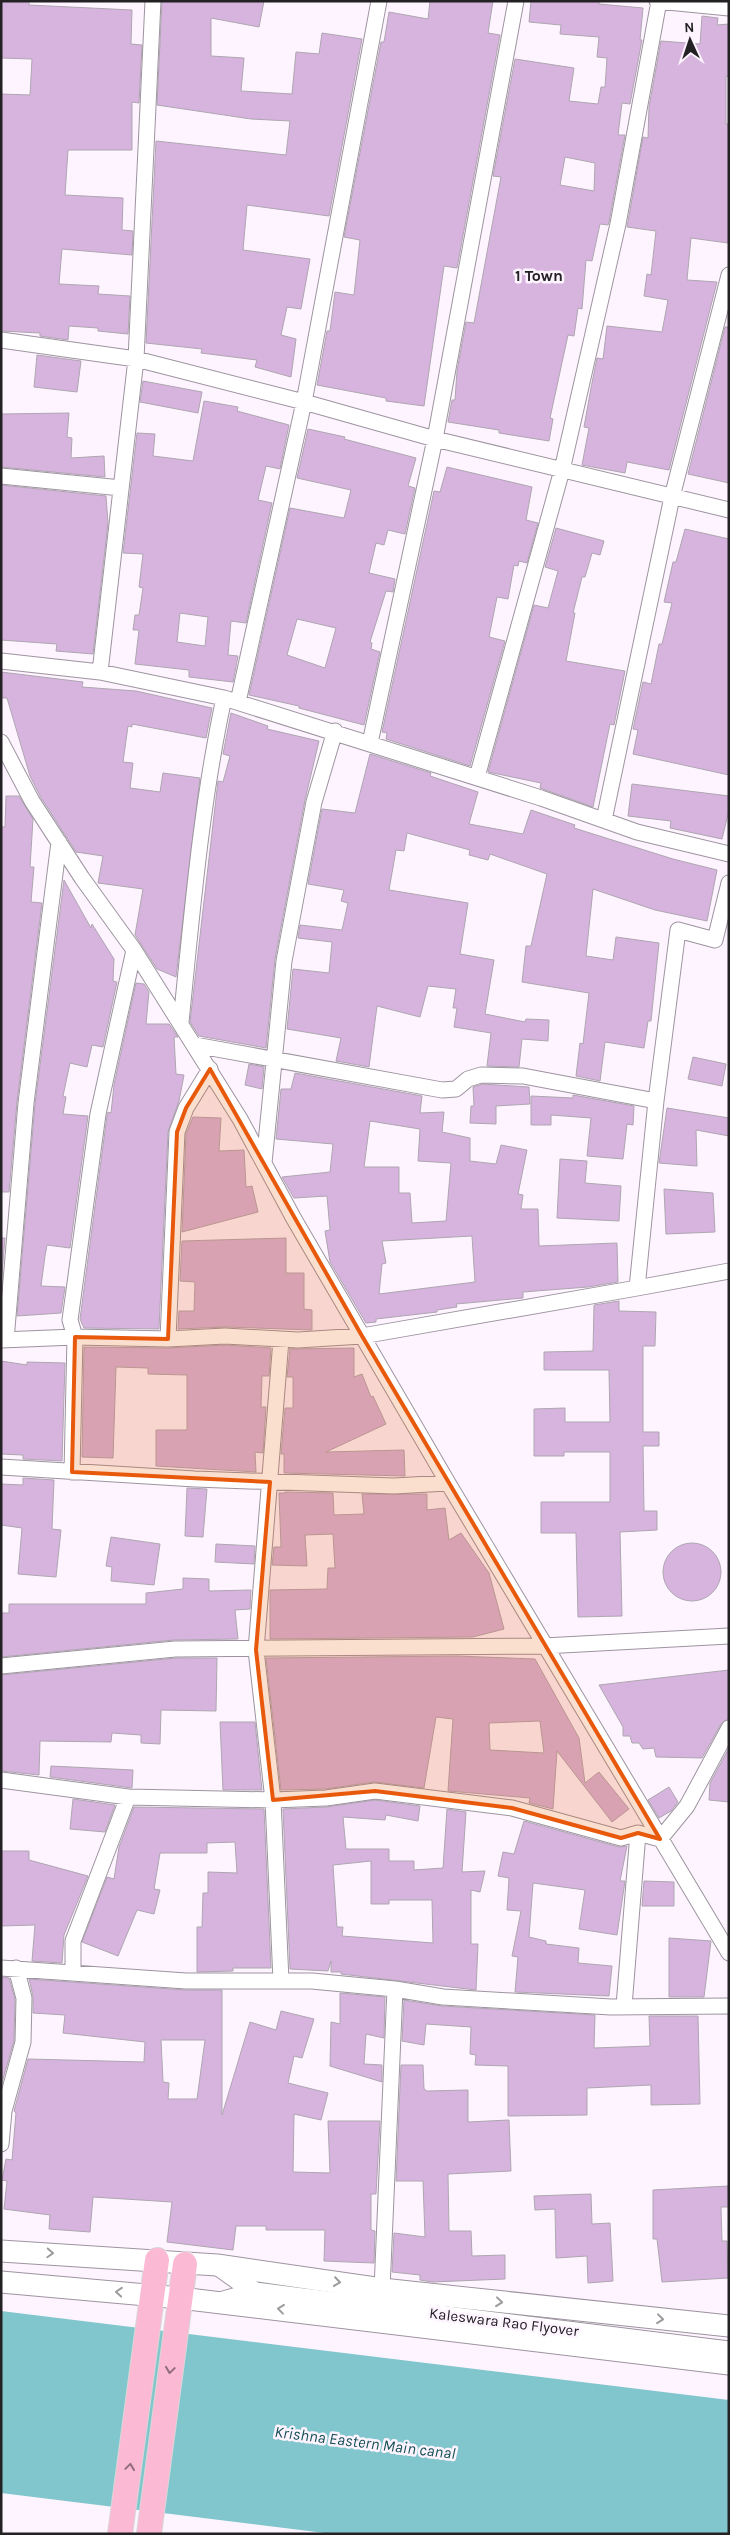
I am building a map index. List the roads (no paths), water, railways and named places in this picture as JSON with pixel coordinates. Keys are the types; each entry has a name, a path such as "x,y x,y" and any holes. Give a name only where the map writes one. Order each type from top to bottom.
{"main road":[{"path":"1,2251 217,2265 382,2289 729,2326"},
{"path":"122,2525 158,2260"},
{"path":"149,2527 185,2264"},
{"path":"1,2282 218,2302 729,2364"}],"street":[{"path":"100,672 136,359 154,1"},
{"path":"181,1022 210,769 231,700 304,402 379,1"},
{"path":"370,742 435,439 516,1"},
{"path":"477,777 562,470 618,224 659,1 729,8"},
{"path":"604,820 672,496 729,275"},
{"path":"1,340 136,359 304,402 435,439 729,510"},
{"path":"1,476 121,488"},
{"path":"1,661 100,672 231,700 370,742 637,832 729,854"},
{"path":"264,1163 284,961 314,802 335,731"},
{"path":"1,742 32,801 134,950 210,1069 362,1336 544,1646 565,1676 729,1953"},
{"path":"59,842 26,1103 3,1340 75,1337 168,1339 226,1336 281,1340 362,1336 729,1271"},
{"path":"637,1288 656,1101 678,930 715,940 729,883"},
{"path":"72,1472 75,1337 70,1320 98,1114 134,950"},
{"path":"195,1045 442,1090 456,1089 468,1079 481,1075 523,1076 656,1101"},
{"path":"168,1339 177,1132 186,1108 210,1069"},
{"path":"281,1340 256,1650 273,1800 281,1981"},
{"path":"1,1468 270,1482 394,1486 448,1482"},
{"path":"1,1666 175,1649 256,1650 544,1646 729,1636"},
{"path":"660,1839 687,1806 729,1728"},
{"path":"1,1780 128,1797 273,1800 326,1798 375,1790 512,1808 621,1838 638,1832 660,1839"},
{"path":"72,1973 73,1941 128,1797"},
{"path":"624,2006 638,1832"},
{"path":"8,1968 186,1982 312,1980 395,1989 444,1997 610,2007 729,2006"},
{"path":"1,2144 4,2111 24,2042 24,1998 8,1968"},
{"path":"382,2289 395,1989"},
{"path":"217,2265 256,2292"},
{"path":"218,2302 256,2292"},
{"name":"Kaleswara Rao Flyover","path":"256,2292 729,2351"}],"water":[{"name":"Krishna Eastern Main canal","path":"1,2311 729,2400 729,2534 333,2534 1,2493"}],"district":[{"name":"1 Town","path":"539,275"}]}
